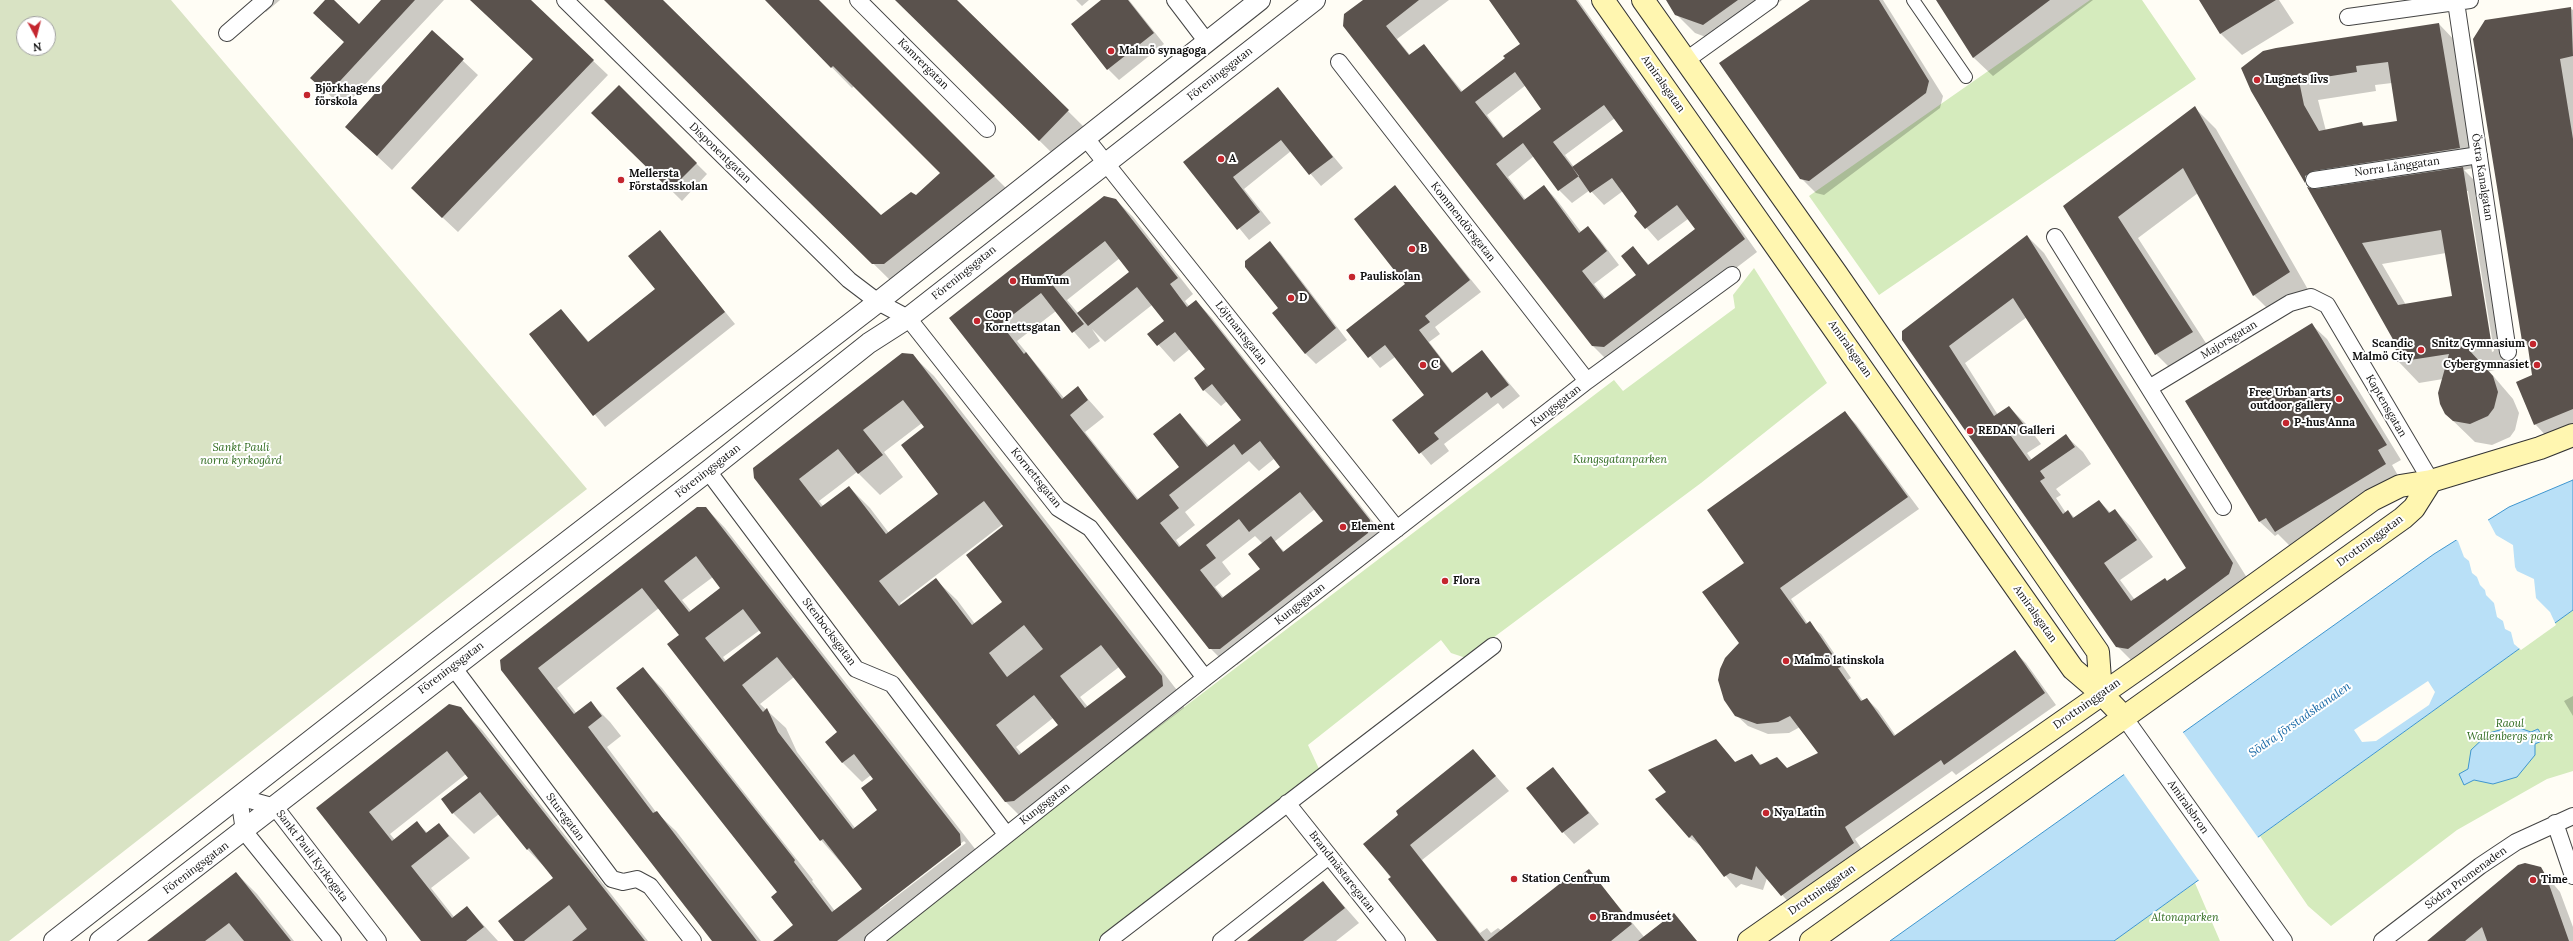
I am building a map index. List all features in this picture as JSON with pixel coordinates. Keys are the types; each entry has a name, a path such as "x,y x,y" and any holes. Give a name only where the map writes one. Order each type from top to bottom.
{"main road":[{"name":"Amiralsgatan","path":"1603,0 2073,669 2101,693 2124,718"},
{"path":"1643,0 1684,61 1832,267 2098,652 2101,693"},
{"name":"Drottninggatan","path":"1749,941 2101,693 2146,664 2372,500 2400,486 2431,481 2540,448 2573,435"},
{"name":"Drottninggatan","path":"1811,941 2403,518 2414,508 2431,481"}],"street":[{"path":"227,33 265,0"},
{"name":"Disponentgatan","path":"565,0 849,280 878,302"},
{"name":"Kamrergatan","path":"858,0 987,129"},
{"path":"1175,0 1207,42"},
{"path":"54,941 750,399 878,302 1260,0"},
{"name":"Föreningsgatan","path":"100,941 275,807 452,667 708,471 869,343 908,318 1105,162 1315,0"},
{"path":"1684,61 1770,0"},
{"path":"1913,0 1966,77"},
{"path":"2348,18 2463,1"},
{"name":"Östra Kanalgatan","path":"2463,1 2479,155 2508,352"},
{"name":"Kommendörsgatan","path":"1339,62 1587,381"},
{"name":"Löjtnantsgatan","path":"1085,137 1397,529"},
{"name":"Norra Långgatan","path":"2314,180 2479,155"},
{"path":"2055,237 2223,507"},
{"name":"Kungsgatan","path":"873,941 1006,834 1587,381 1732,275"},
{"name":"Majorsgatan","path":"2149,388 2290,303 2311,297"},
{"name":"Kaptensgatan","path":"2311,297 2326,305 2431,481"},
{"name":"Kornettsgatan","path":"878,302 908,318 1058,508 1090,528 1205,678"},
{"name":"Stenbocksgatan","path":"708,471 856,669 892,684 1006,834"},
{"path":"1108,941 1493,646"},
{"name":"Sturegatan","path":"452,667 612,879 623,882 637,879 650,886 692,941"},
{"name":"Amiralsgatan","path":"2124,718 2144,744"},
{"name":"Amiralsbron","path":"2144,744 2284,941"},
{"path":"239,797 244,830 333,941"},
{"name":"Sankt Pauli Kyrkogata","path":"239,797 275,807 378,941"},
{"name":"Brandmästaregatan","path":"1287,803 1397,941"},
{"name":"Södra Promenaden","path":"2382,941 2480,866 2516,842 2573,816"},
{"path":"2555,823 2573,876"},
{"path":"1222,941 1329,856"}],"green space":[{"name":"Sankt Pauli norra kyrkogård","path":"0,0 171,0 587,489 9,941 0,941"},
{"path":"2090,0 2142,0 2196,79 1879,295 1809,196"},
{"name":"Kungsgatanparken","path":"1754,268 1827,383 1701,483 1466,658 1451,653 1441,640 1308,745 1320,771 1098,941 886,941 1049,810 1614,380 1623,391 1735,308 1733,295"},
{"name":"Raoul Wallenbergs park","path":"2573,610 2573,771 2547,779 2457,830 2331,926 2308,906 2260,836"},
{"name":"Altonaparken","path":"2195,883 2220,941 2114,941"}],"water":[{"name":"Södra förstadskanalen","path":"2573,480 2573,610 2114,941 1890,941 2434,554 2509,507"},
{"path":"2514,726 2531,732 2538,729 2544,740 2535,744 2535,755 2517,777 2493,784 2474,780 2464,785 2459,774 2468,769 2471,750 2489,733"}],"pier":[{"path":"2487,518 2496,535 2513,545 2515,567 2517,571 2534,579 2536,598 2550,612 2556,625 2521,650 2514,644 2511,632 2505,629 2503,621 2497,617 2494,603 2486,595 2485,590 2480,585 2477,577 2472,573 2469,561 2464,557 2458,541 2455,539"},
{"path":"2428,681 2435,692 2429,705 2376,741 2362,742 2354,730"},
{"path":"2182,731 2259,839 2200,882 2123,773"}],"building":[{"path":"325,0 334,0 359,24 381,0 415,0 328,94 310,78 344,42 313,13"},
{"path":"470,0 531,0 594,60 442,218 411,188 533,59"},
{"path":"604,0 663,0 881,215 911,192 916,195 940,173 833,66 831,68 765,0 819,0 995,176 884,264 872,264"},
{"path":"895,0 957,0 1069,110 1039,141"},
{"name":"Malmö synagoga","path":"1101,0 1128,0 1154,33 1107,70 1071,24"},
{"path":"1363,0 1419,0 1386,26 1409,55 1424,44 1461,92 1505,58 1503,56 1520,44 1489,0 1576,0 1745,239 1604,347 1592,346 1343,26 1344,14","holes":["1515,72 1541,109 1503,138 1475,102","1604,105 1623,131 1572,167 1553,142","1523,143 1558,191 1578,176 1590,193 1612,178 1637,212 1634,216 1645,229 1677,205 1695,229 1648,265 1633,246 1621,256 1636,275 1604,299 1582,271 1607,251 1588,226 1579,233 1544,185 1524,200 1496,164"]},
{"path":"1666,0 1738,0 1703,25 1675,15"},
{"path":"1810,0 1879,0 1929,81 1926,93 1809,181 1800,179 1719,63"},
{"path":"1936,0 2050,0 1973,58"},
{"path":"2199,0 2276,0 2220,34"},
{"path":"2571,7 2573,56 2560,59 2573,139 2573,409 2534,425 2516,382 2532,375 2527,341 2522,341 2473,39 2485,20"},
{"path":"2439,23 2460,148 2313,171 2305,176 2305,183 2251,91 2241,68 2263,51","holes":["2388,62 2397,121 2363,126 2362,122 2319,131 2304,105 2299,81 2357,72 2356,66"]},
{"path":"432,30 464,59 377,156 345,127"},
{"path":"619,85 697,163 670,190 591,113"},
{"name":"A","path":"1278,87 1333,157 1309,175 1281,140 1233,177 1260,212 1237,230 1183,162"},
{"path":"2195,106 2290,272 2253,296 2183,168 2118,217 2193,332 2155,355 2063,206"},
{"path":"2463,167 2492,347 2469,350 2493,376 2498,392 2494,408 2488,416 2470,424 2453,421 2445,414 2440,404 2438,393 2449,354 2397,362 2395,343 2307,187 2315,189","holes":["2441,230 2452,296 2398,305 2362,243"]},
{"path":"1395,185 1470,280 1425,316 1430,322 1419,330 1452,373 1482,350 1509,385 1491,398 1487,392 1434,433 1439,439 1419,454 1392,420 1424,395 1385,345 1368,358 1346,330 1405,284 1354,219"},
{"path":"1104,196 1116,199 1178,278 1170,284 1187,307 1196,300 1370,520 1368,533 1220,649 1209,649 949,318","holes":["1105,241 1129,272 1077,313 1088,326 1137,287 1164,321 1147,334 1157,346 1175,332 1205,369 1194,378 1203,391 1212,384 1241,420 1207,447 1180,413 1153,434 1179,467 1137,500 1070,415 1088,400 1078,386 1062,399 1026,352 1024,354 1001,324 1041,293 1072,333 1084,324 1051,283","1260,441 1280,467 1179,547 1160,523 1179,508 1169,495 1234,444 1242,455","1300,492 1323,521 1283,552 1271,536 1248,554 1260,569 1222,598 1200,570 1216,558 1206,545 1239,519 1249,532"]},
{"path":"660,230 725,312 593,416 529,334 561,309 588,342 655,289 628,256"},
{"path":"2027,235 2233,563 2229,574 2128,649 2116,647 1902,340 1902,331","holes":["2013,298 2186,568 2167,581 2165,578 2131,601 2104,563 2137,540 2115,509 2109,513 2099,500 2073,518 2068,510 2063,514 2040,481 2045,478 2040,471 2075,447 2066,434 2029,461 2011,436 2025,426 2009,406 1994,416 1949,346"]},
{"name":"D","path":"1270,241 1336,328 1305,354 1272,313 1278,308 1245,267 1245,261"},
{"name":"P-hus Anna","path":"2312,323 2387,445 2378,450 2386,464 2275,532 2266,518 2259,522 2185,401"},
{"path":"902,353 913,354 1162,676 1163,686 1014,801 1005,802 754,478 753,468","holes":["903,400 924,427 901,445 938,494 886,534 849,486 821,507 799,479 838,449 858,474 883,455 863,430","984,501 1003,526 966,555 1002,602 972,625 936,578 899,606 879,581","1024,625 1043,649 1007,677 989,653","1101,645 1126,677 1085,708 1060,676","1034,695 1058,725 1019,755 996,725"]},
{"path":"1845,411 1908,497 1780,588 1806,624 1810,621 1841,667 1838,668 1861,701 1867,698 1894,736 2015,650 2045,693 1944,765 1941,760 1845,827 1854,843 1781,896 1756,866 1752,880 1730,873 1724,877 1692,835 1689,838 1655,799 1666,792 1648,770 1716,739 1735,762 1752,754 1760,765 1777,757 1787,768 1818,753 1790,716 1778,722 1757,724 1735,716 1724,700 1718,680 1720,669 1725,658 1739,643 1702,592 1744,563 1707,510"},
{"path":"697,507 706,507 960,834 961,845 837,941 773,941 793,925 771,897 777,892 616,688 643,667 795,860 794,862 832,912 862,889 823,839 820,841 667,644 679,635 642,588 538,668 574,714 591,701 602,716 588,727 653,813 657,811 757,941 712,941 501,670 500,660","holes":["696,556 720,588 689,612 664,581","743,609 761,633 724,662 705,638","777,657 837,732 825,742 842,763 854,754 873,779 861,788 877,810 853,829 778,732 767,708 763,712 742,685"]},
{"path":"449,704 461,707 645,941 572,941 587,929 569,905 524,941 514,941 498,921 553,878 529,848 527,850 480,792 452,814 441,799 468,778 447,751 369,812 392,841 417,821 426,833 439,823 449,836 411,866 452,918 467,906 484,927 466,941 421,941 316,808"},
{"path":"1473,749 1496,776 1410,845 1485,941 1437,941 1388,879 1391,877 1363,844 1398,815 1396,811"},
{"path":"1553,767 1589,813 1562,833 1526,788"},
{"path":"2525,863 2541,867 2546,876 2569,941 2487,941 2482,927 2465,941 2427,941 2518,865"},
{"path":"1589,869 1632,924 1611,941 1487,941 1567,878 1571,883"},
{"path":"236,872 291,941 244,941 229,923 205,941 147,941"},
{"path":"1323,881 1345,908 1303,941 1247,941"},
{"path":"1674,913 1697,941 1638,941"}],"place":[{"name":"Malmö synagoga","path":"1111,51"},
{"name":"Lugnets livs","path":"2257,80"},
{"name":"Björkhagens förskola","path":"307,95"},
{"name":"A","path":"1221,159"},
{"name":"Mellersta Förstadsskolan","path":"621,180"},
{"name":"B","path":"1412,249"},
{"name":"Pauliskolan","path":"1352,277"},
{"name":"HumYum","path":"1013,281"},
{"name":"D","path":"1291,298"},
{"name":"Coop Kornettsgatan","path":"977,321"},
{"name":"Snitz Gymnasium","path":"2533,344"},
{"name":"Scandic Malmö City","path":"2421,350"},
{"name":"C","path":"1423,365"},
{"name":"Cybergymnasiet","path":"2537,365"},
{"name":"Free Urban arts outdoor gallery","path":"2339,399"},
{"name":"P-hus Anna","path":"2286,423"},
{"name":"REDAN Galleri","path":"1970,431"},
{"name":"Element","path":"1343,527"},
{"name":"Flora","path":"1445,581"},
{"name":"Malmö latinskola","path":"1786,661"},
{"name":"Nya Latin","path":"1766,813"},
{"name":"Station Centrum","path":"1514,879"},
{"name":"Time","path":"2533,880"},
{"name":"Brandmuséet","path":"1593,917"}]}
